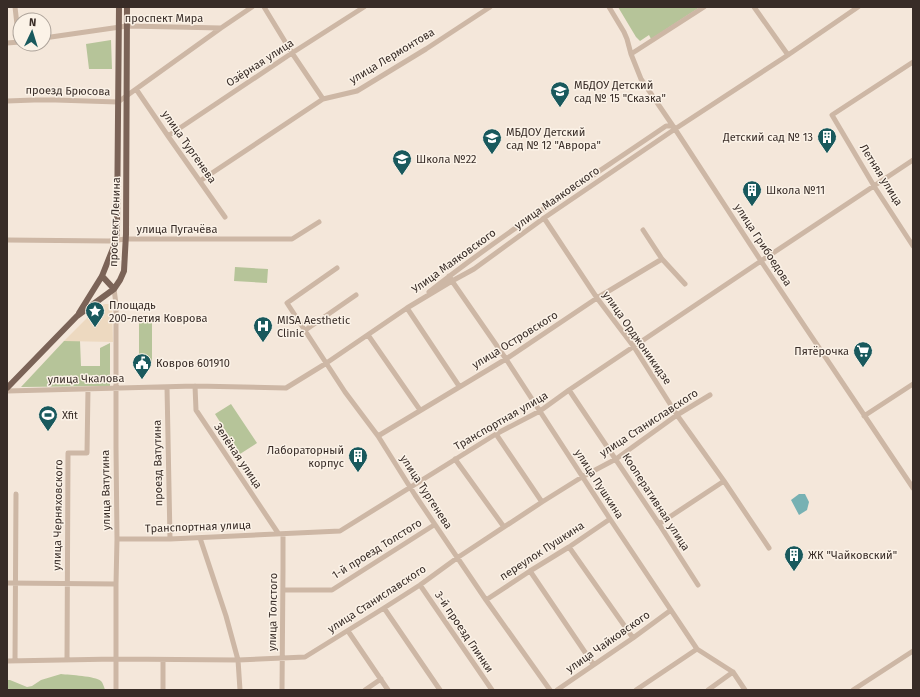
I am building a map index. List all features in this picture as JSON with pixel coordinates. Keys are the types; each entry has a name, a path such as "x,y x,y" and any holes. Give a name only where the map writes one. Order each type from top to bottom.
{"main road":[{"name":"проспект Ленина","path":"119,7 116,241 102,276 114,290 124,271 126,239 127,7"},
{"path":"7,390 77,316 102,276"},
{"path":"77,316 114,290"}],"street":[{"path":"221,28 252,7"},
{"path":"264,7 292,53 323,99"},
{"name":"Озёрная улица","path":"168,136 364,7"},
{"name":"улица Лермонтова","path":"200,181 323,99 357,91 426,49 490,7"},
{"name":"улица Грибоедова","path":"609,7 624,32 641,79 913,488"},
{"path":"631,54 704,7"},
{"path":"754,7 788,55"},
{"name":"улица Маяковского","path":"450,278 474,269 674,127 788,55 858,7"},
{"name":"проспект Мира","path":"52,37 127,26 221,28"},
{"name":"проезд Брюсова","path":"7,101 56,100 118,102 221,28"},
{"name":"Летняя улица","path":"913,62 832,115 874,186 913,246"},
{"name":"улица Тургенева","path":"136,89 225,217"},
{"name":"Улица Маяковского","path":"407,308 566,193 666,126 674,127"},
{"name":"Транспортная улица","path":"117,539 200,538 340,531 496,434 540,411 569,390 913,160"},
{"name":"улица Орджоникидзе","path":"544,218 597,298 634,347 677,415 769,548"},
{"name":"улица Пугачёва","path":"7,240 116,241 126,239 292,239 319,222"},
{"path":"643,230 662,259 685,284"},
{"name":"улица Островского","path":"378,436 506,358 597,298 662,259"},
{"name":"улица Тургенева","path":"337,268 287,303 325,364 378,436 457,558 550,690"},
{"name":"улица Пушкина","path":"450,278 506,358 582,477 697,649 733,672 745,690"},
{"name":"улица Ватутина","path":"114,290 116,304 116,690"},
{"path":"304,331 356,295"},
{"path":"407,308 459,386"},
{"name":"улица Маяковского","path":"261,387 286,388 325,364 407,308"},
{"path":"368,335 420,410"},
{"path":"864,416 913,384"},
{"name":"улица Чкалова","path":"7,390 195,386 261,387"},
{"name":"Зелёная улица","path":"195,386 196,410 280,534"},
{"name":"проезд Ватутина","path":"167,387 170,539"},
{"name":"улица Черняховского","path":"67,660 68,453 88,453 88,389"},
{"name":"Кооперативная улица","path":"569,390 698,585"},
{"name":"улица Станиславского","path":"7,661 116,659 238,660 305,657 420,585 457,558 542,502 582,477 616,459 677,415 710,395"},
{"path":"496,434 542,502"},
{"path":"455,459 504,527"},
{"path":"659,524 724,481"},
{"path":"15,661 16,494"},
{"name":"переулок Пушкина","path":"486,600 530,571 569,548 610,519"},
{"name":"1-й проезд Толстого","path":"283,590 332,590 434,524"},
{"name":"улица Толстого","path":"280,534 283,569 282,690"},
{"path":"200,538 226,616 238,660 240,690"},
{"path":"569,548 633,638"},
{"path":"530,571 593,664"},
{"path":"7,583 116,584"},
{"name":"3-й проезд Глинки","path":"420,585 492,690"},
{"path":"384,608 440,690"},
{"name":"улица Чайковского","path":"557,690 671,610"},
{"path":"348,630 388,690"},
{"path":"636,690 697,649"},
{"path":"854,690 913,651"},
{"path":"163,660 163,690"},
{"path":"708,690 733,672"},
{"path":"365,690 381,679"}],"green space":[{"path":"618,7 700,7 651,39 649,35 640,41"},
{"path":"111,40 112,69 89,69 86,44"},
{"path":"235,267 268,269 267,283 234,281"},
{"path":"152,317 152,362 139,362 139,318"},
{"path":"64,341 80,341 81,366 100,366 100,348 110,343 110,386 21,387"},
{"path":"231,404 257,443 240,454 215,414"},
{"path":"61,674 98,679 102,682 105,690 7,690 7,680 27,687 32,686 41,680"}],"shaded area":[{"name":"Площадь 200-летия Коврова","path":"105,304 109,304 112,307 113,342 64,341 91,314"}],"water":[{"path":"799,494 805,494 809,502 807,510 799,515 791,500"}],"place":[{"name":"МБДОУ Детский сад № 15 \"Сказка\"","path":"560,108"},
{"name":"Детский сад № 13","path":"827,154"},
{"name":"МБДОУ Детский сад № 12 \"Аврора\"","path":"492,155"},
{"name":"Школа №22","path":"402,176"},
{"name":"Школа №11","path":"752,207"},
{"name":"Площадь 200-летия Коврова","path":"95,328"},
{"name":"MISA Aesthetic Clinic","path":"263,343"},
{"name":"Пятёрочка","path":"863,368"},
{"name":"Ковров 601910","path":"142,380"},
{"name":"Xfit","path":"48,432"},
{"name":"Лабораторный корпус","path":"358,473"},
{"name":"ЖК \"Чайковский\"","path":"794,572"}]}
